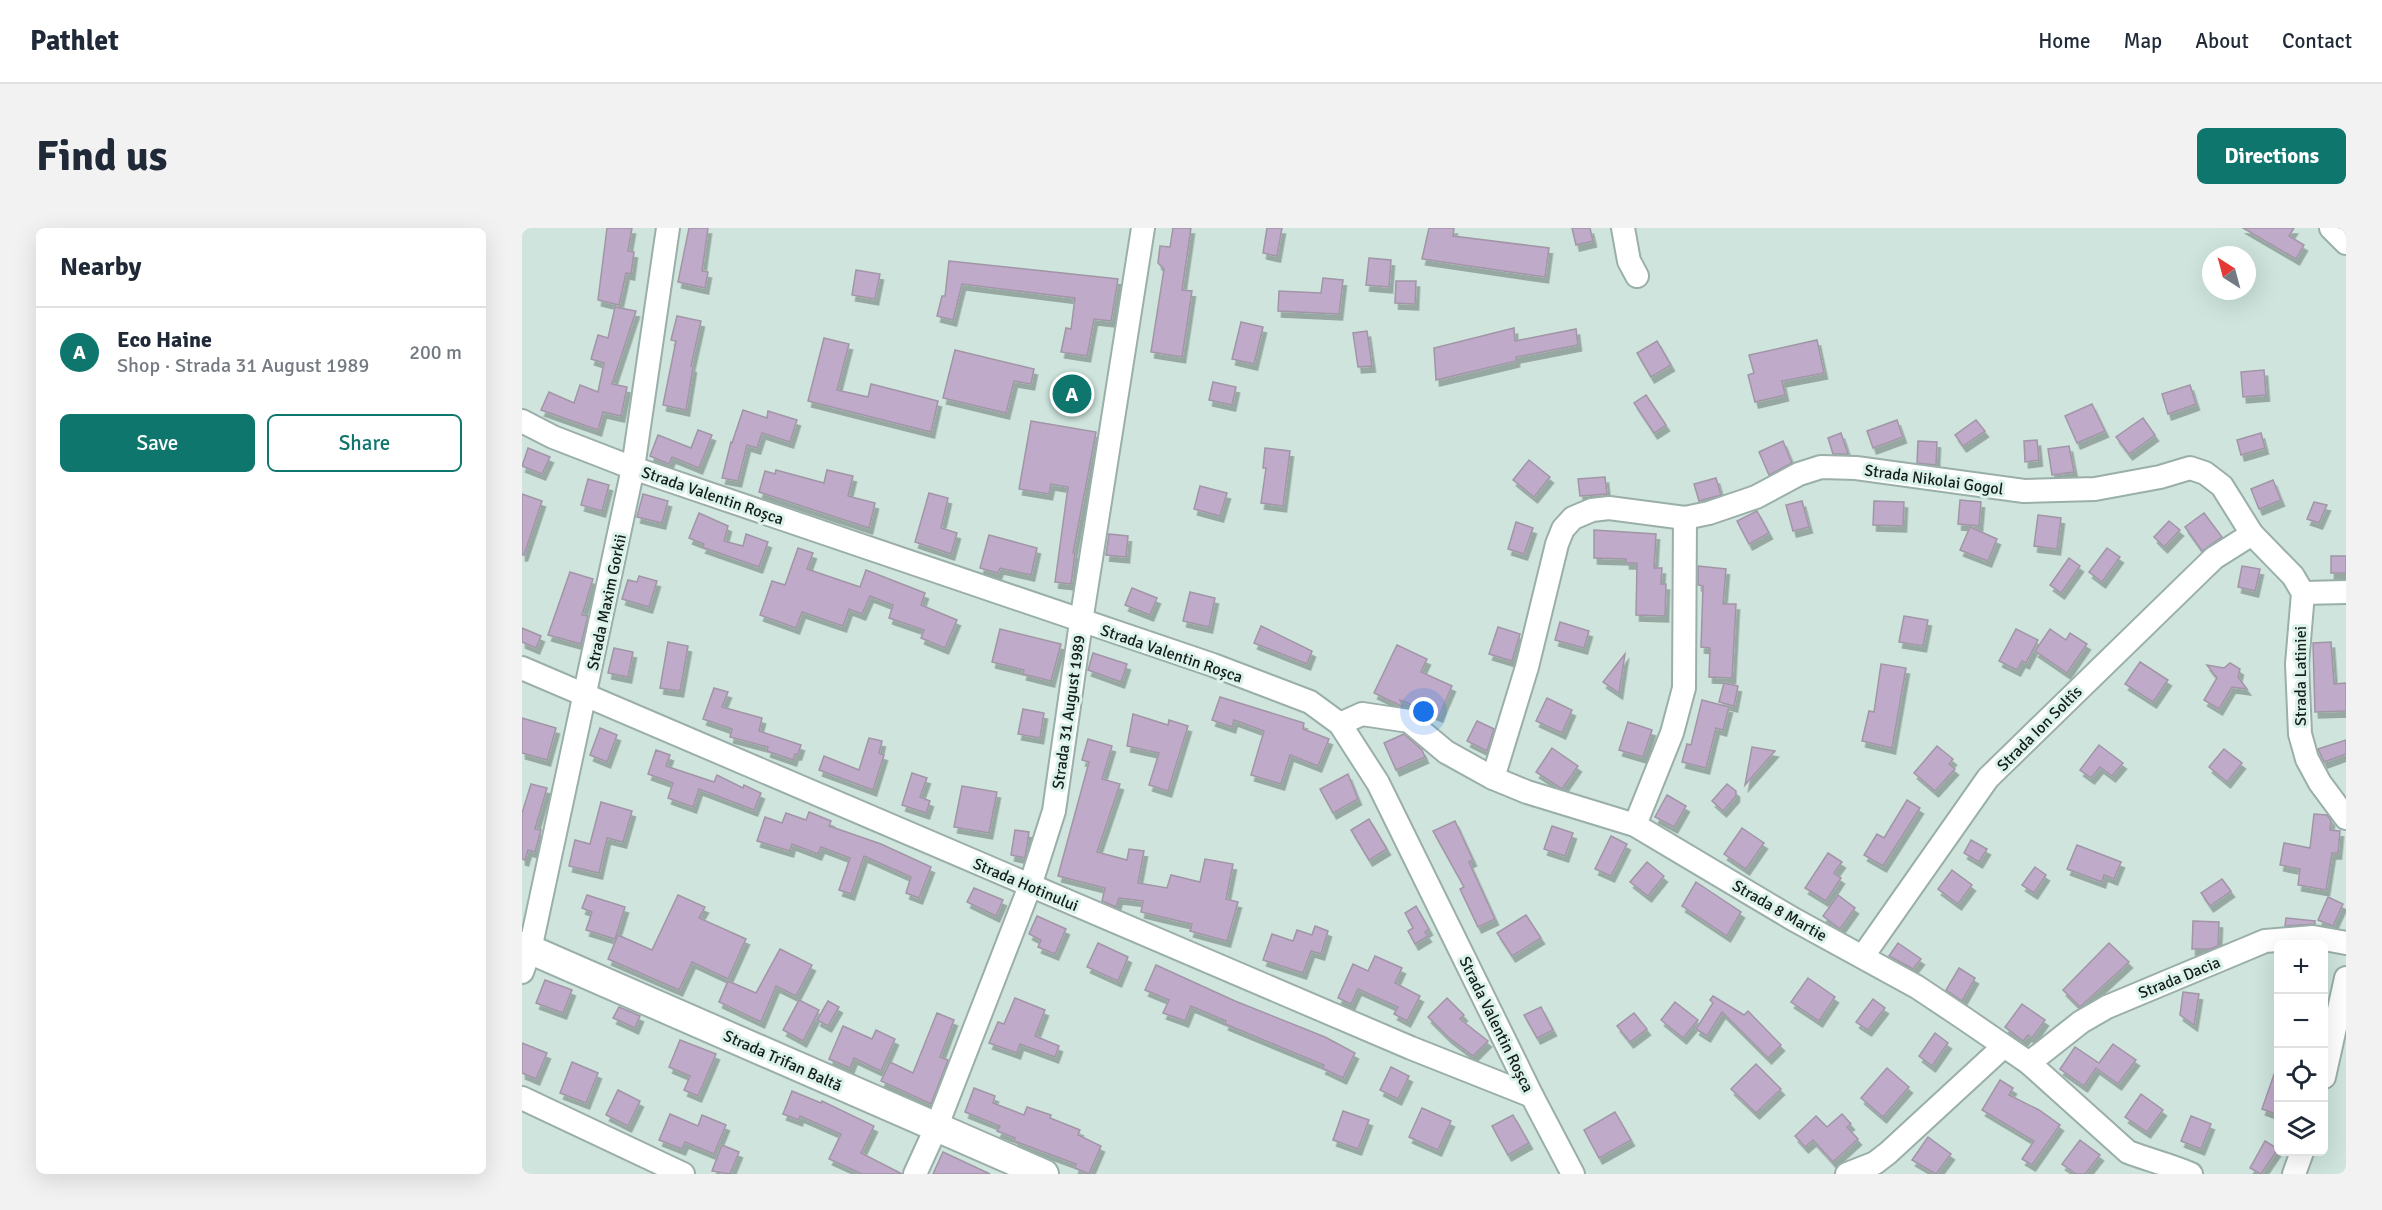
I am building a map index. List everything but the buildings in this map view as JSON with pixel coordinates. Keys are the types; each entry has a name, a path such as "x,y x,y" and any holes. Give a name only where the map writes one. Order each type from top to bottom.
{"main road":[{"name":"Strada Trifan Baltă","path":"525,956 1044,1174"}],"street":[{"name":"Strada Maxim Gorkii","path":"525,956 586,696 633,468 668,228"},
{"name":"Strada 31 August 1989","path":"915,1174 936,1128 1030,886 1054,811 1081,622 1143,228"},
{"path":"1623,228 1629,261 1637,276"},
{"path":"2331,228 2346,243"},
{"name":"Strada Valentin Roșca","path":"522,421 553,437 633,468 1213,665 1310,702 1340,724 1378,783 1532,1095 1574,1174"},
{"name":"Strada Nikolai Gogol","path":"1494,778 1527,667 1563,529 1573,518 1592,510 1609,508 1685,518 1709,513 1756,497 1800,474 1821,467 1856,468 2024,491 2095,489 2160,477 2190,468 2205,473 2222,486 2252,534"},
{"path":"1635,825 1672,733 1684,688 1685,518"},
{"path":"2252,534 2293,576 2303,593 2346,592"},
{"name":"Strada Ion Soltîs","path":"1863,956 1988,778 2214,558 2252,534"},
{"name":"Strada Latiniei","path":"2303,593 2297,664 2300,734 2307,759 2320,783 2346,818"},
{"name":"Strada Hotinului","path":"522,668 1400,1044 1532,1095"},
{"name":"Strada 8 Martie","path":"1340,724 1362,714 1409,721 1446,752 1494,778 1527,792 1635,825 1793,919 1863,956 1965,1018 2029,1064 2128,1152 2145,1159 2160,1161 2191,1174"},
{"name":"Strada Dacia","path":"2029,1064 2082,1022 2107,1007 2265,941 2313,937 2346,943"},
{"path":"2328,1059 2346,978"},
{"path":"1847,1174 1875,1163 1888,1154 2003,1047"},
{"path":"522,1098 683,1174"},
{"path":"2294,1174 2301,1156"}],"place":[{"name":"Eco Haine","path":"1072,394"}]}
